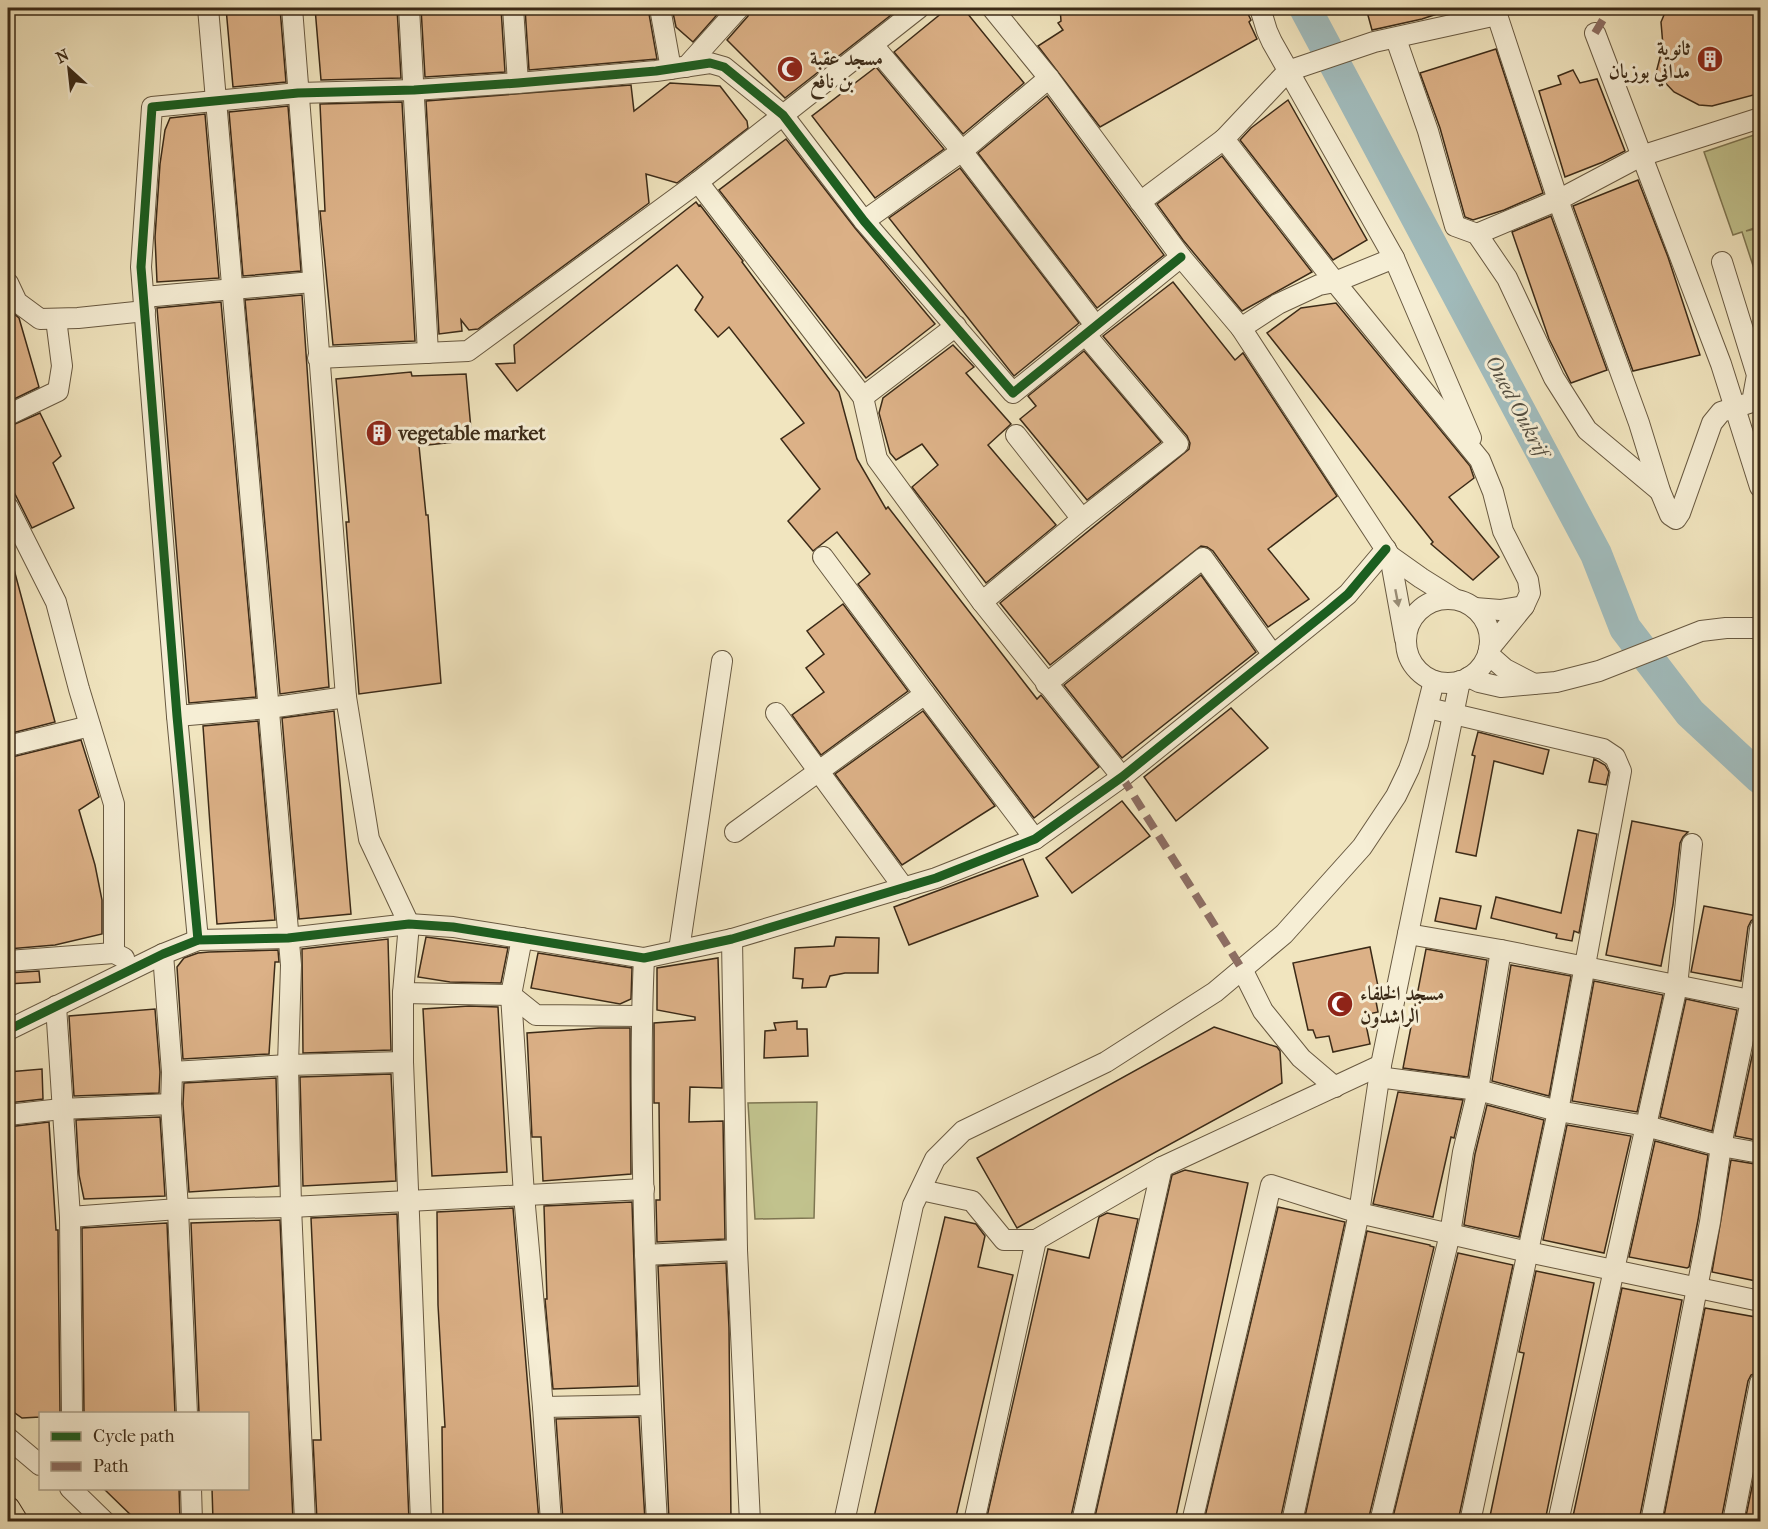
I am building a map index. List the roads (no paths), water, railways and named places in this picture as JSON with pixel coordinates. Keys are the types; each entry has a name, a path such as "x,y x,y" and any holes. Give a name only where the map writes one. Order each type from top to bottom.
{"main road":[{"path":"8,1509 16,1521"}],"street":[{"path":"208,8 214,101 291,965 288,1065 291,1207 305,1521"},
{"path":"292,8 346,697 369,839 409,924 403,993 403,1062 421,1521"},
{"path":"409,8 428,353"},
{"path":"513,8 518,83"},
{"path":"660,8 679,68"},
{"path":"679,68 739,8"},
{"path":"318,358 468,351 698,182 918,8"},
{"path":"992,8 1049,78 1181,257 1241,328 1388,553 1420,578 1474,608 1486,622 1489,631 1489,651 1505,669 1534,684"},
{"path":"1260,8 1267,31 1288,71 1394,258 1493,492 1503,531 1528,580 1530,593 1524,606 1489,651 1477,671 1464,679 1451,683 1434,681 1416,669 1410,660 1388,553"},
{"path":"1140,202 1224,139 1288,71 1374,42 1497,15 1558,200 1639,423 1660,491 1670,515 1676,519 1712,423 1721,412 1752,402 1757,375 1722,262"},
{"path":"1595,33 1721,364 1761,487"},
{"path":"1396,39 1428,131 1455,226 1477,234 1507,278 1554,378 1587,430 1660,491"},
{"path":"873,45 962,151 1090,330 1178,444 1082,519 982,602"},
{"path":"198,940 177,716 141,267 152,107 298,93 414,90 518,83 710,63 724,67 783,115 864,221 1013,393 1181,257"},
{"path":"864,221 962,151 1049,78"},
{"path":"1477,234 1558,200 1641,156 1761,118"},
{"path":"1224,139 1335,282 1480,460"},
{"path":"698,182 863,397 877,459 982,602 1122,777"},
{"path":"1241,328 1278,304 1319,285 1335,282 1394,258"},
{"path":"8,283 17,302 40,319 56,319 232,290 312,282"},
{"path":"8,415 58,391 62,366 56,319"},
{"path":"863,397 956,326"},
{"path":"1016,435 1082,519"},
{"path":"8,507 56,602 114,804 114,953"},
{"path":"8,1030 140,965 198,940 288,938 409,924 453,927 644,958 732,939 936,878 1035,839 1122,777 1348,594 1388,553"},
{"path":"823,557 1035,839"},
{"path":"1046,684 1203,558 1273,655"},
{"path":"1405,639 1407,628 1420,608 1430,602 1453,598"},
{"path":"1474,608 1500,609 1524,606"},
{"path":"1464,679 1501,687 1578,677 1701,631 1759,626"},
{"path":"679,950 722,661"},
{"path":"1292,1521 1359,1213 1379,1071 1453,714 1464,679"},
{"path":"843,1521 913,1205 935,1159 963,1131 1106,1062 1215,992 1284,934 1362,847 1378,825 1409,770 1434,681"},
{"path":"735,832 925,694"},
{"path":"177,716 269,708 346,697"},
{"path":"1428,708 1603,749 1615,757 1619,764 1620,778 1558,1112 1470,1521"},
{"path":"776,713 904,888"},
{"path":"8,746 90,726"},
{"path":"1558,1521 1677,986 1692,844"},
{"path":"1651,1521 1710,1222 1721,1146 1756,1001 1761,928"},
{"path":"1408,934 1501,950 1756,1001"},
{"path":"522,938 511,995 524,1195 551,1521"},
{"path":"732,939 737,1250 750,1521"},
{"path":"1380,1521 1450,1234 1463,1152 1478,1090 1501,950"},
{"path":"8,961 114,953 140,965"},
{"path":"164,954 172,1072 171,1104 187,1412"},
{"path":"644,958 641,1016 645,1255 657,1521"},
{"path":"1242,969 1263,1011 1301,1058 1335,1087"},
{"path":"403,993 511,995 536,1015 641,1016"},
{"path":"56,1006 61,1109 70,1217 72,1412"},
{"path":"172,1072 288,1065 403,1062"},
{"path":"921,1190 972,1201 1004,1240 1036,1239 1162,1167 1335,1087 1379,1071 1478,1090 1558,1112 1646,1125 1721,1146 1761,1154"},
{"path":"8,1115 61,1109 171,1104"},
{"path":"1082,1521 1162,1167"},
{"path":"1192,1521 1270,1185 1359,1213 1528,1252 1761,1301"},
{"path":"70,1217 178,1209 291,1207 644,1189"},
{"path":"974,1521 1036,1239"},
{"path":"645,1255 737,1250"},
{"path":"1733,1521 1761,1383"},
{"path":"543,1407 650,1404"},
{"path":"8,1438 39,1463"},
{"path":"73,1490 105,1521"},
{"path":"190,1490 192,1521"}],"waterway":[{"name":"Oued Oukrif","path":"1305,8 1596,554 1625,628 1690,713 1760,778"}],"place":[{"name":"ثانوية مداني بوزيان","path":"1710,59"},
{"name":"مسجد عقبة بن نافع","path":"790,69"},
{"name":"vegetable market","path":"379,433"},
{"name":"مسجد الخلفاء الراشدون","path":"1340,1004"}]}
